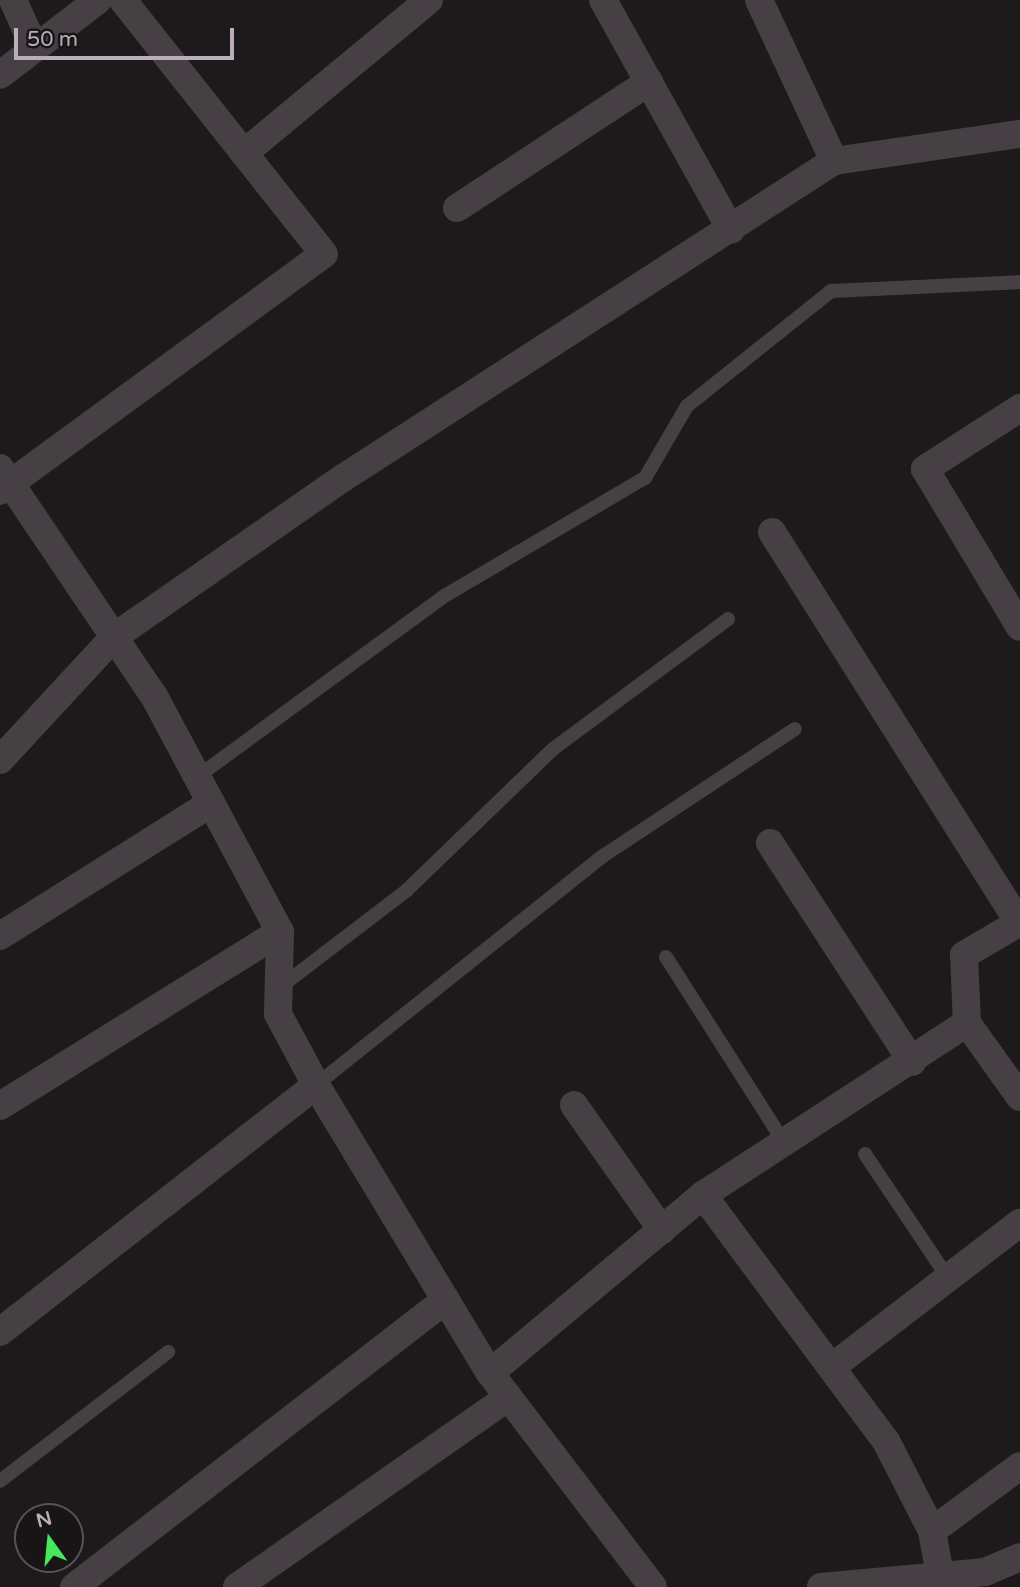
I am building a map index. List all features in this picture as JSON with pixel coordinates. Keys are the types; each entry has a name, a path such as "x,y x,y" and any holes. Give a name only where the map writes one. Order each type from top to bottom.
{"street":[{"path":"13,0 34,47"},
{"path":"0,75 98,0"},
{"path":"123,0 324,254 4,481 114,637 197,777 280,932 278,1014 316,1085 490,1373 653,1587"},
{"path":"244,153 429,0"},
{"path":"603,0 731,230"},
{"path":"759,0 834,161"},
{"path":"457,208 649,82"},
{"path":"0,760 114,637 343,478 731,230 834,161 1020,134"},
{"path":"1020,408 925,468 1020,627"},
{"path":"772,532 1020,923 964,955 967,1023 1020,1097"},
{"path":"0,936 211,803"},
{"path":"770,843 912,1062"},
{"path":"0,1106 280,932"},
{"path":"490,1373 703,1195 912,1062 967,1023"},
{"path":"0,1332 316,1085"},
{"path":"574,1105 662,1230"},
{"path":"703,1195 887,1441 932,1531 940,1575"},
{"path":"832,1367 1020,1223"},
{"path":"74,1587 446,1300"},
{"path":"237,1587 508,1397"},
{"path":"932,1531 1020,1466"},
{"path":"821,1587 985,1572 1020,1557"}],"lane":[{"path":"197,777 446,595 645,478 687,405 831,291 1020,282"},
{"path":"278,989 407,890 554,749 728,619"},
{"path":"316,1085 603,856 795,729"},
{"path":"666,957 785,1144"},
{"path":"865,1154 948,1278"},
{"path":"0,1480 168,1352"}]}
